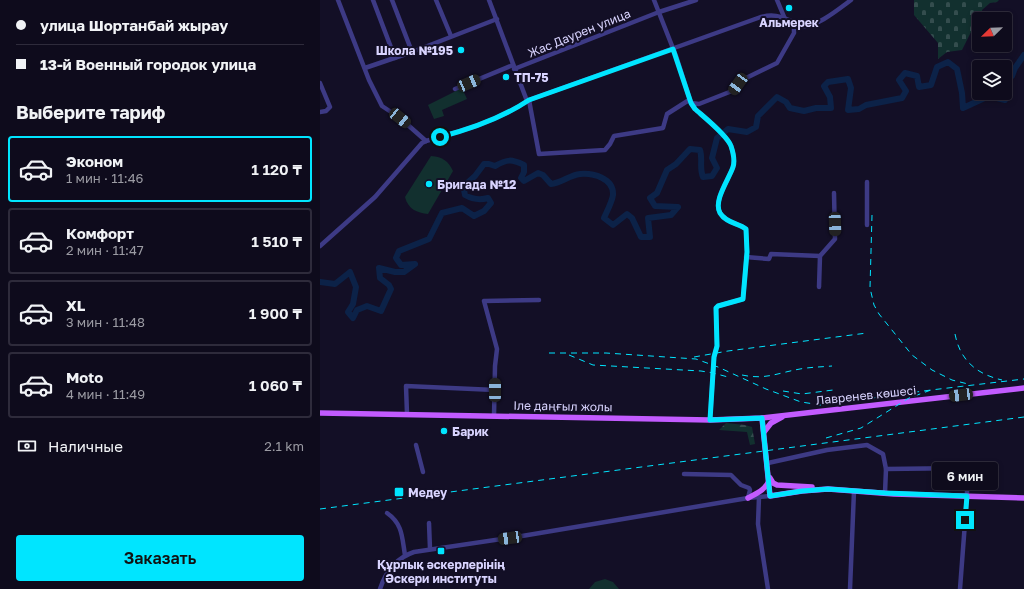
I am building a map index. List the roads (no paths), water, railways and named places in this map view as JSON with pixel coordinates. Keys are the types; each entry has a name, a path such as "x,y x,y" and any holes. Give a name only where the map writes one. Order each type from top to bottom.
{"main road":[{"name":"Лавренев көшесі","path":"710,420 762,418 1024,388"},
{"name":"Іле даңғыл жолы","path":"320,413 710,420"},
{"path":"764,432 771,423 788,415"},
{"path":"762,418 768,463 770,496 828,489"},
{"path":"769,479 777,485 854,491 1024,498"},
{"path":"748,498 763,490 769,479"}],"street":[{"path":"338,0 377,98 382,106 400,118 426,141"},
{"path":"373,0 396,58"},
{"path":"392,0 412,52"},
{"path":"436,0 451,36"},
{"path":"489,0 513,67 528,100 539,154 605,150 614,136 663,128 667,114 690,102 699,104 732,91 742,80 777,63 794,33 794,26 791,21"},
{"path":"654,0 673,49 690,102 695,109 721,133 731,145 734,166 725,182 719,209 721,214 726,219 746,229 743,299 718,306 716,308 717,346 714,357 710,420"},
{"name":"Жас Даурен улица","path":"455,89 659,12 696,0"},
{"path":"777,0 785,19"},
{"path":"320,246 375,197 422,143 426,141 468,130 511,111 528,100 767,15 777,16 802,26 808,26 821,21 851,0"},
{"path":"365,68 396,58 496,19"},
{"path":"320,83 329,106 329,109 320,112"},
{"path":"866,182 867,225"},
{"path":"819,287 820,256 835,239 834,193"},
{"path":"746,257 769,259 771,254 820,256"},
{"path":"494,416 497,349 484,301 539,300"},
{"path":"407,414 406,386 495,390"},
{"path":"416,445 423,472"},
{"path":"768,463 827,450 867,445 884,454 886,469 885,493"},
{"path":"886,469 983,467 990,469 990,486"},
{"path":"960,589 967,496 967,468"},
{"path":"684,474 731,475 741,485 749,488 748,498"},
{"path":"850,589 854,491"},
{"path":"380,589 389,569 396,561 405,555 414,552 522,536 748,498 770,496"},
{"path":"759,497 758,524 768,589"},
{"path":"387,513 401,528 405,555"},
{"path":"429,523 430,549"}],"waterway":[{"path":"1012,76 1015,68 1024,55"},
{"path":"320,282 335,284 350,272 356,287 353,304 348,312 353,318 357,310 367,306 381,311 391,289 389,285 380,278 379,268 395,272 404,272 415,264 401,265 396,258 399,251 429,239 442,213 462,208 474,216 484,211 491,203 488,198 476,199 465,195 464,190 465,185 475,176 484,164 495,166 503,162 510,161 520,163 524,165 524,172 521,178 524,181 538,173 543,175 551,184 580,174 591,174 602,178 610,184 613,195 611,204 604,218 613,225 627,214 632,218 641,237 650,237 648,218 671,215 678,207 655,206 650,198 657,193 667,170 676,164 690,149 700,150 701,170 703,177 712,176 717,168 712,158 717,138 728,129 747,132 756,127 758,116 777,97 786,102 790,108 804,111 816,108 831,108 830,97 824,86 828,82 848,79 851,88 848,110 859,109 866,105 902,98 906,91 899,80 905,73 917,76 919,87 931,85 937,67 948,62 957,69 962,93 963,108 980,100"}],"railway":[{"path":"872,215 870,288 874,305 879,314 912,355 932,370 952,380 968,384"},
{"path":"694,357 728,351 867,333"},
{"path":"955,334 957,343 965,358 977,370 1002,380"},
{"path":"549,353 606,353 696,359 718,367 766,389 801,402 821,405 931,390"},
{"path":"569,355 593,365 701,371 728,377"},
{"path":"742,375 758,377 804,368 832,366"},
{"path":"826,438 861,428 909,398 931,390 1024,379"},
{"path":"783,391 802,394 833,390"},
{"path":"320,509 1024,417"}],"place":[{"name":"Альмерек","path":"789,8"},
{"name":"Школа №195","path":"461,50"},
{"name":"ТП-75","path":"506,77"},
{"name":"Бригада №12","path":"429,184"},
{"name":"Барик","path":"444,431"},
{"name":"Медеу","path":"399,492"},
{"name":"Құрлық әскерлерінің Әскери институты","path":"441,551"}]}
